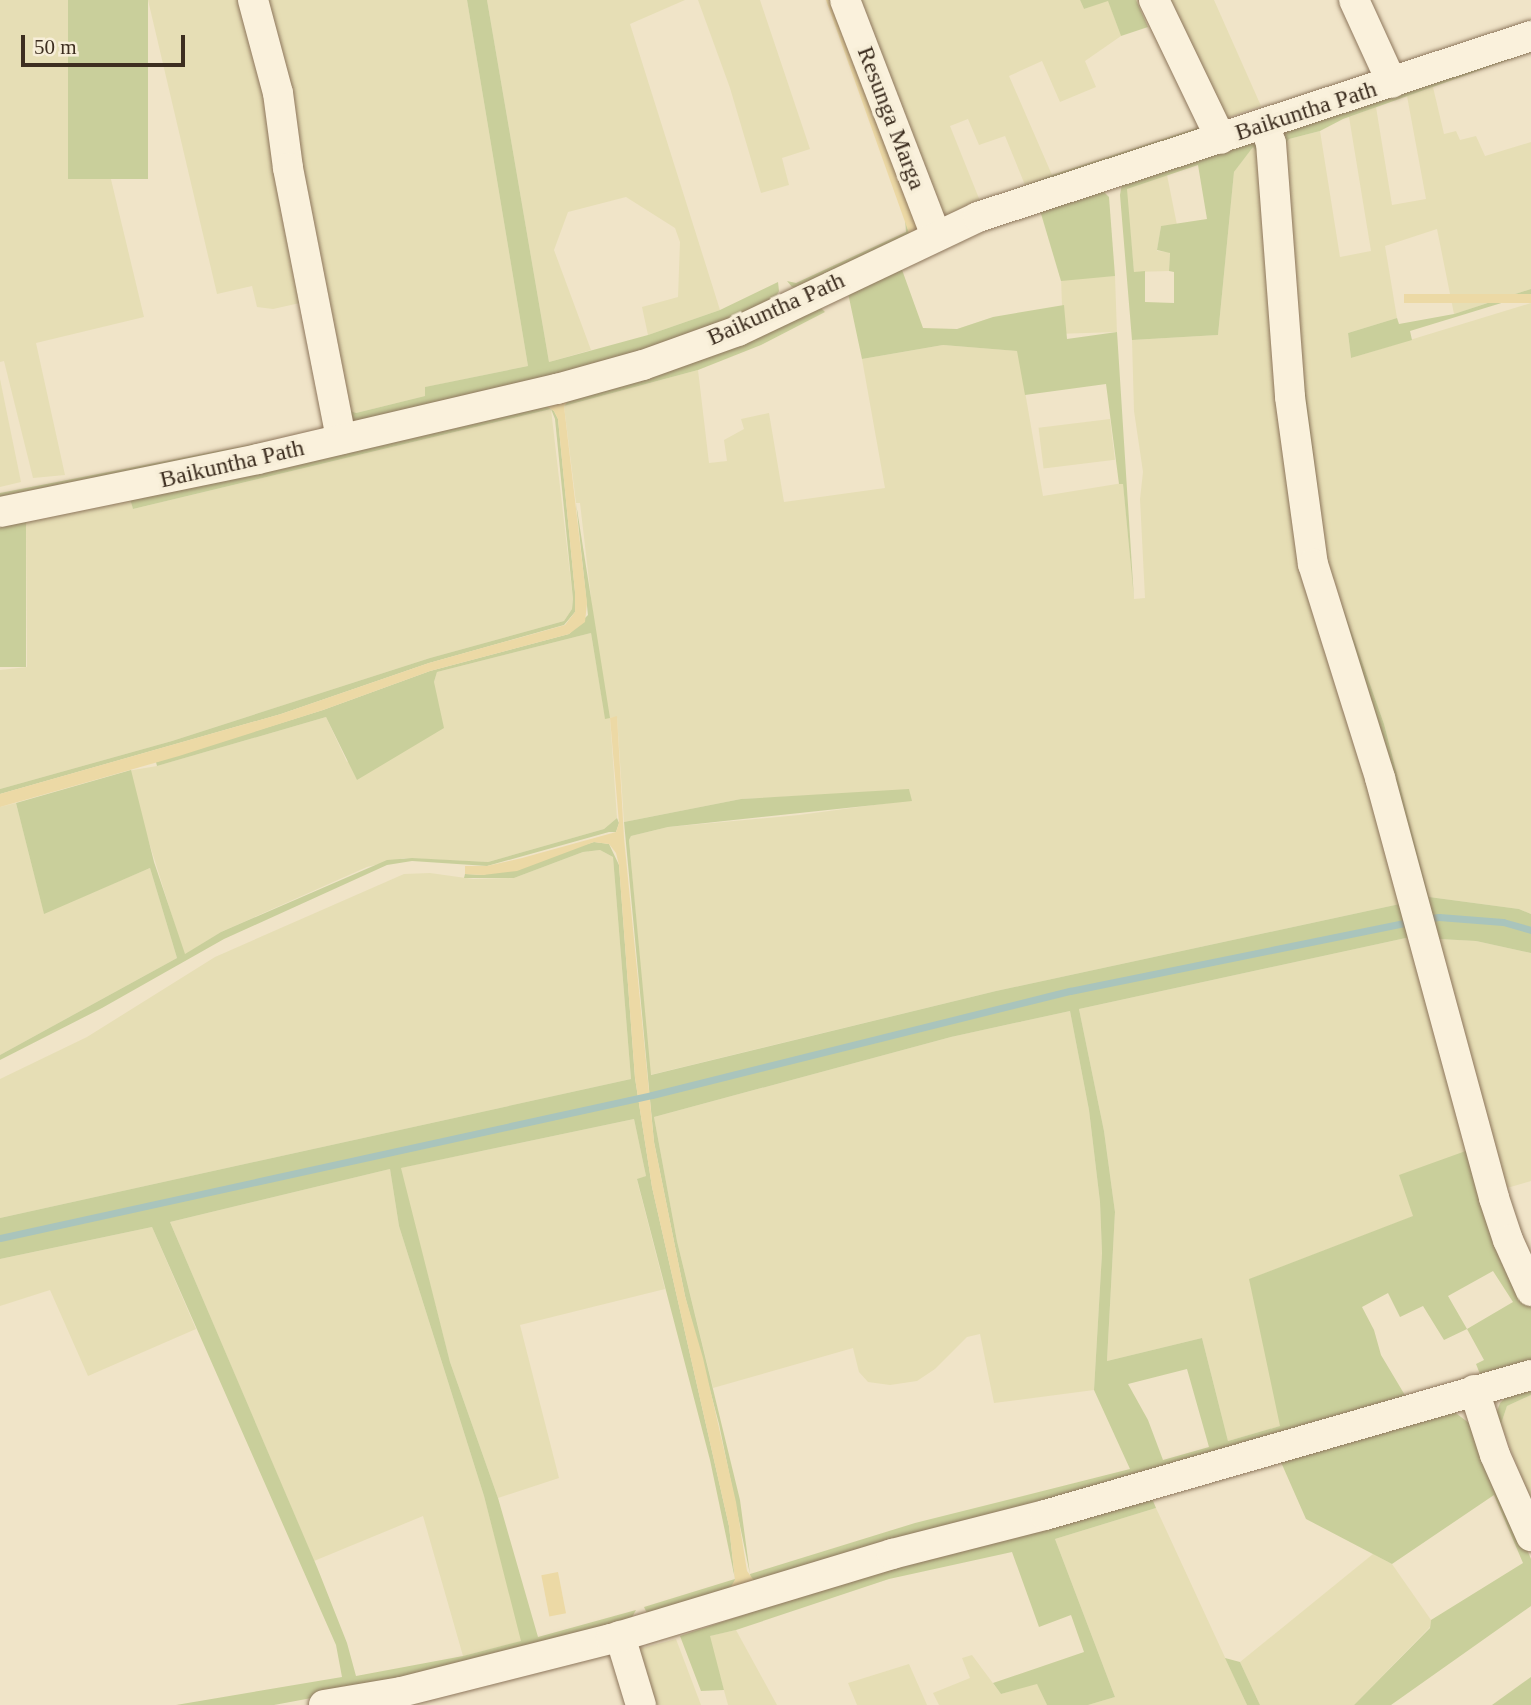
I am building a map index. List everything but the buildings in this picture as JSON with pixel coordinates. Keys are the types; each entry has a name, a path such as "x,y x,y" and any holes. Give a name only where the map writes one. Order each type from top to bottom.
{"street":[{"path":"253,0 278,93 288,168 341,439"},
{"name":"Resunga Marga","path":"845,0 936,236"},
{"path":"1154,0 1221,139"},
{"path":"1354,0 1392,83"},
{"name":"Baikuntha Path","path":"0,512 341,439 557,389 643,365 738,331 936,236 1035,197 1221,139 1531,36"},
{"path":"1264,125 1271,143 1290,397 1312,564 1380,778 1494,1198 1508,1240 1531,1291"},
{"path":"324,1705 401,1692 620,1636 892,1554 1045,1515 1531,1375"},
{"path":"1474,1390 1495,1455 1531,1536"},
{"path":"620,1636 641,1705"}],"shaded area":[{"path":"0,0 68,0 144,317 36,343 65,475 33,478 4,361 0,362"},
{"path":"148,0 240,0 268,97 309,301 273,309 257,307 252,286 217,294"},
{"path":"264,0 467,0 528,366 426,387 425,396 356,413 347,411"},
{"path":"487,0 685,0 630,24 720,310 648,335 642,307 678,297 680,242 675,228 626,197 568,212 554,250 591,350 549,362"},
{"path":"698,0 760,0 810,149 782,158 789,185 761,193 730,88"},
{"path":"838,0 1080,0 1084,9 1108,0 1121,36 1085,61 1096,87 1060,102 1042,61 1009,76 1052,175 1025,185 1005,136 979,145 968,119 950,126 980,201 930,222"},
{"path":"1136,0 1214,0 1261,106 1200,127"},
{"path":"1433,87 1444,134 1456,131 1460,140 1476,136 1485,156 1531,142 1531,289 1454,314 1437,229 1385,246 1397,318 1348,333 1351,358 1531,303 1531,914 1519,909 1429,897 1384,724 1323,551 1318,487 1296,316 1282,149 1289,139 1320,131 1340,257 1371,251 1349,117 1376,107 1392,205 1426,199 1407,96"},
{"path":"1253,146 1260,156 1303,567 1409,902 996,991 650,1075 629,840 631,836 668,827 799,815 911,800 909,790 741,799 624,822 617,717 610,718 617,818 604,829 488,862 404,858 367,867 221,932 184,955 127,771 157,766 326,717 347,762 434,682 437,672 591,633 605,718 580,503 576,503 564,406 698,370 709,463 727,461 724,440 744,429 741,419 769,413 784,502 885,488 862,359 943,345 1018,351 1043,496 1123,483 1134,599 1145,598 1140,499 1143,472 1134,411 1132,340 1218,335 1234,172"},
{"path":"1167,175 1177,225 1161,226 1157,251 1170,252 1169,271 1134,272 1126,189"},
{"path":"1115,276 1117,332 1063,334 1061,278"},
{"path":"0,379 21,482 0,487"},
{"path":"551,409 573,599 572,609 564,621 430,658 172,741 0,789 0,670 27,667 26,521 130,499 133,509"},
{"path":"1110,419 1115,460 1044,468 1039,428"},
{"path":"16,803 44,913 150,868 177,958 0,1055 0,807"},
{"path":"600,850 613,857 631,1079 0,1218 0,1079 87,1037 215,957 404,874 430,873 473,879 514,878 583,852"},
{"path":"1415,936 1468,1150 1414,1216 1250,1279 1281,1426 1228,1441 1202,1338 1107,1361 1115,1212 1104,1131 1079,1009"},
{"path":"1439,939 1476,941 1531,953 1531,1181 1500,1190 1471,1055"},
{"path":"1070,1011 1089,1110 1100,1202 1102,1253 1094,1390 994,1403 980,1334 967,1337 935,1369 917,1381 890,1385 868,1382 859,1372 853,1348 713,1388 677,1241 654,1117 951,1037"},
{"path":"634,1119 646,1176 637,1180 665,1289 520,1325 559,1478 498,1498 450,1362 400,1168"},
{"path":"390,1169 399,1226 484,1496 522,1641 463,1656 423,1516 314,1561 170,1222"},
{"path":"152,1227 196,1329 88,1376 50,1290 0,1306 0,1259"},
{"path":"1531,1395 1531,1501 1501,1424 1507,1406"},
{"path":"1156,1508 1247,1705 1088,1705 1115,1697 1055,1539"},
{"path":"1373,1554 1392,1564 1431,1620 1430,1627 1354,1705 1260,1705 1240,1662"},
{"path":"736,1630 777,1705 728,1705 709,1636"},
{"path":"676,1639 701,1705 639,1705 624,1653"},
{"path":"972,1655 1001,1694 1037,1683 1047,1705 939,1705 933,1693 970,1678 962,1658"},
{"path":"909,1664 927,1705 857,1705 848,1683"}],"green space":[{"path":"68,0 148,0 148,179 68,179"},
{"path":"467,0 487,0 549,362 648,335 720,310 778,282 779,291 772,304 666,347 353,424 347,410 356,413 425,396 425,387 528,366"},
{"path":"1080,0 1136,0 1148,27 1121,36 1108,1 1084,9"},
{"path":"1531,47 1531,52 1343,119 1320,131 1289,139 1282,149 1296,316 1318,487 1323,551 1384,724 1429,897 1519,909 1531,914 1531,953 1476,941 1439,939 1471,1056 1466,1057 1531,1282 1313,531 1280,140 1286,131"},
{"path":"1200,127 1203,134 930,222 1052,175"},
{"path":"1255,142 1260,156 1253,147 1234,172 1218,335 1132,340 1120,195 1122,183","holes":["1198,165 1207,219 1161,226 1157,250 1170,253 1169,271 1174,272 1174,303 1145,302 1145,271 1134,272 1127,189"]},
{"path":"1101,189 1109,197 1115,276 1061,281 1039,207"},
{"path":"905,219 910,236 799,288 792,287 787,281 796,283 906,232"},
{"path":"901,267 923,328 957,329 993,317 1064,305 1067,339 1117,332 1134,599 1123,484 1119,484 1106,384 1025,395 1017,351 943,345 862,359 848,293"},
{"path":"1531,289 1531,294 1410,331 1412,340 1351,358 1348,333 1397,318 1399,324 1454,314"},
{"path":"819,306 825,312 761,345 698,370 564,406 571,397"},
{"path":"545,405 551,409 133,509 130,499"},
{"path":"551,409 558,419 575,592 575,612 564,625 429,663 281,714 0,794 0,789 172,741 430,658 564,621 572,609 555,419"},
{"path":"331,429 0,503 0,493"},
{"path":"576,503 610,718 605,719 591,633 437,672 434,682 444,728 357,780 326,717 157,766 156,762 323,710 430,671 569,634 588,615"},
{"path":"0,521 26,521 26,667 0,667"},
{"path":"131,770 154,862 185,954 221,932 387,860 412,858 488,862 604,829 617,818 619,823 616,832 487,866 412,861 387,865 224,939 102,1008 0,1060 0,1055 177,958 150,868 44,914 16,803"},
{"path":"909,789 912,801 668,827 631,836 629,840 651,1075 996,991 1409,902 1415,936 1079,1009 1104,1131 1115,1212 1107,1361 1202,1338 1228,1441 1280,1426 1249,1279 1413,1216 1399,1175 1474,1148 1531,1300 1531,1364 1480,1374 1476,1364 1484,1360 1467,1329 1444,1340 1423,1306 1400,1317 1388,1293 1362,1307 1374,1330 1381,1355 1409,1402 754,1582 751,1579 719,1424 685,1296 654,1142 624,822 741,799","holes":["1070,1011 1089,1110 1100,1202 1102,1253 1094,1390 1130,1469 915,1523 750,1574 740,1500 677,1241 654,1117 951,1037","1493,1271 1513,1302 1467,1329 1448,1296","1187,1369 1209,1447 1163,1460 1148,1420 1128,1384"]},
{"path":"594,842 609,844 619,865 635,1078 652,1187 729,1526 735,1578 710,1460 637,1179 646,1176 634,1119 401,1168 450,1362 498,1498 538,1637 636,1610 631,1619 360,1689 274,1705 176,1705 342,1677 336,1645 152,1227 0,1259 0,1218 631,1079 613,857 600,850 583,852 514,878 464,878 465,874 483,875","holes":["390,1169 399,1226 484,1496 521,1641 463,1656 356,1676 347,1643 317,1567 170,1222"]},
{"path":"1531,1388 1531,1395 1507,1406 1501,1424 1503,1435 1495,1417 1500,1403 1505,1398"},
{"path":"1453,1411 1477,1429 1531,1559 1531,1606 1391,1705 1354,1705 1430,1628 1431,1620 1523,1563 1494,1495 1392,1564 1306,1519 1280,1460"},
{"path":"1151,1496 1156,1508 1055,1539 1115,1697 1088,1705 1047,1705 1037,1684 1001,1694 993,1683 1084,1652 1071,1615 1039,1627 1012,1552 889,1579 736,1630 710,1636 724,1690 701,1691 680,1636 905,1561"},
{"path":"735,1579 728,1591 647,1613 644,1607"},
{"path":"1225,1658 1240,1662 1260,1705 1247,1705"},
{"path":"1531,1677 1531,1705 1492,1705"}],"sand":[{"path":"826,0 838,0 931,229 910,236"},
{"path":"1404,294 1531,294 1531,303 1404,303"},
{"path":"571,397 564,406 587,603 585,622 569,634 430,671 323,710 179,756 0,807 0,794 281,714 429,663 565,625 575,612 575,592 558,419 554,411 545,405"},
{"path":"617,716 624,838 654,1142 685,1296 703,1358 736,1502 747,1571 755,1582 728,1591 735,1580 729,1526 652,1187 635,1078 616,853 609,844 594,842 517,871 465,874 465,866 487,866 616,832 619,823 610,718"},
{"path":"558,1572 566,1613 549,1616 541,1575"}],"waterway":[{"path":"1425,919 1439,917 1503,922 1531,930"},
{"path":"0,1238 652,1095 1070,991 1413,921"}]}
